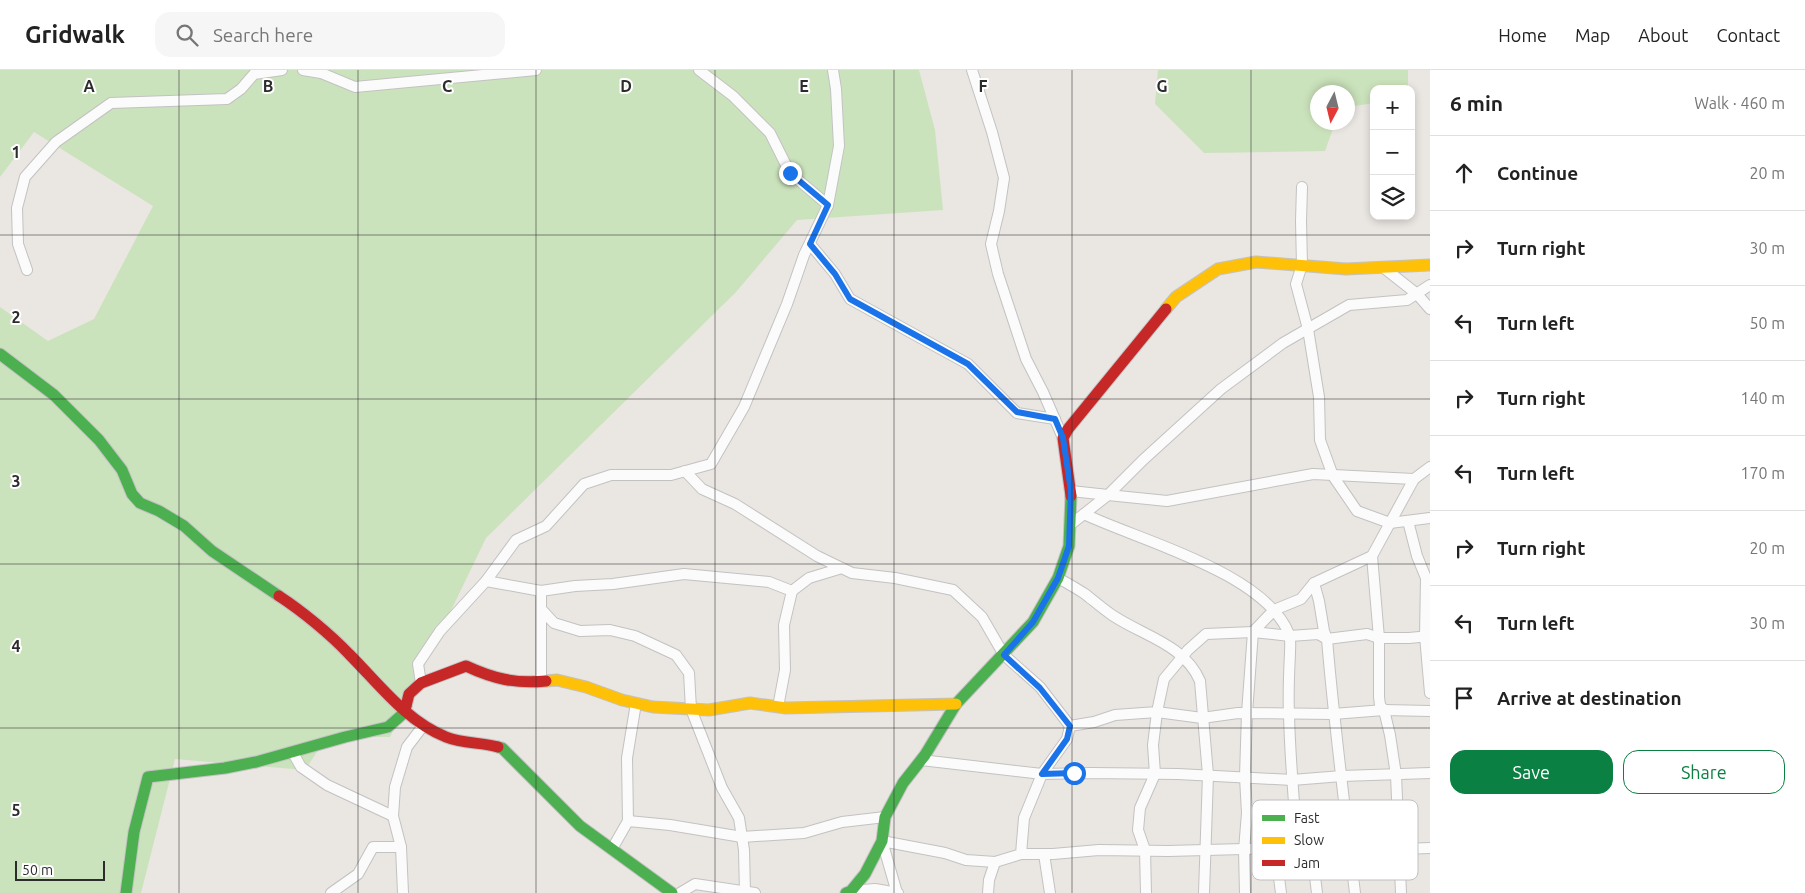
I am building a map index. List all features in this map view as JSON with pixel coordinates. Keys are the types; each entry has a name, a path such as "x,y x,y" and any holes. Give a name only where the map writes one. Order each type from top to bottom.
{"street":[{"path":"27,270 18,244 17,208 25,177 56,142 111,103 227,99 241,89 254,74 282,70"},
{"path":"303,70 321,73 355,87 536,70"},
{"path":"699,70 733,96 770,134 790,173 828,205"},
{"path":"421,683 418,664 440,631 486,581 516,540 546,526 584,484 611,475 671,475 711,464 744,407 810,244 828,205 838,146 836,90 833,70"},
{"path":"848,892 865,874 882,841 885,817 903,783 921,760 956,704 1033,622 1058,578 1069,546 1071,491 1063,438 1026,359 998,274 991,244 1004,178 992,132 972,70"},
{"path":"1302,187 1302,265 1296,284 1308,329 1319,397 1320,440 1333,476 1357,511 1390,523 1430,518"},
{"path":"810,244 835,274 850,299 968,364 1017,412 1055,419"},
{"path":"1063,438 1068,429 1176,297 1218,269 1256,262 1346,269 1430,265"},
{"path":"1384,268 1417,294 1430,310"},
{"path":"1070,525 1108,495 1143,460 1221,389 1283,343 1349,305 1407,300 1430,285"},
{"path":"0,354 54,395 99,440 122,470 132,494 140,503 159,511 184,526 212,551 289,603 347,652 405,712 423,726 459,742 483,743 502,748 580,826 672,893"},
{"path":"1397,800 1396,775 1384,710 1380,705 1379,697 1379,638 1372,556 1414,479 1430,467"},
{"path":"685,471 702,489 735,504 817,556 852,573 895,578 953,590 982,617 1004,655 1040,688 1070,726"},
{"path":"1071,491 1167,501 1313,474 1414,479"},
{"path":"1084,514 1182,554 1233,578 1256,592 1274,610 1290,636 1289,713 1294,800"},
{"path":"1408,521 1417,556 1426,578 1430,693"},
{"path":"1244,893 1244,850 1247,814 1245,777 1254,632 1274,610 1301,600 1314,583 1372,556"},
{"path":"778,707 785,670 784,625 792,591 809,578 842,568"},
{"path":"486,581 541,591 575,586 613,584 684,574 769,582 792,591"},
{"path":"1058,578 1084,593 1113,616 1150,634 1183,656 1196,671 1200,681 1208,776 1204,893"},
{"path":"1314,583 1327,639 1333,714 1345,800"},
{"path":"541,591 541,681"},
{"path":"541,608 554,623 580,631 610,630 635,636 676,655 689,673 691,709 722,788 739,818 749,892 694,884 680,893"},
{"path":"1146,893 1145,850 1138,830 1140,808 1155,774 1153,745 1164,679 1183,656 1206,634 1254,632 1290,636 1318,634 1327,639 1367,634 1379,638 1428,636"},
{"path":"126,893 134,832 148,777 225,768 293,753 345,737 388,727 405,712 409,694 421,683 466,666 488,676 504,680 528,683 557,680 653,707 709,710 750,703 778,707 823,708 956,704"},
{"path":"612,849 628,821 627,758 636,703"},
{"path":"1070,726 1094,722 1115,715 1157,712 1202,718 1248,713 1333,714 1384,710 1430,711"},
{"path":"403,893 401,847 393,816 395,787 406,747 423,726"},
{"path":"1021,854 1024,818 1042,774 1067,739 1070,726"},
{"path":"293,753 301,767 327,785 393,816"},
{"path":"921,760 1042,774 1155,774 1292,780 1430,773"},
{"path":"628,821 670,825 742,837 804,833 842,822 885,817"},
{"path":"882,841 945,853 966,860 995,862 1021,854 1053,854 1099,850 1252,850"},
{"path":"848,892 875,889 898,893 882,841"},
{"path":"331,893 358,874 373,847 401,847"},
{"path":"1044,854 1050,893"},
{"path":"988,893 989,880 995,862"},
{"path":"1279,880 1281,893"},
{"path":"1315,880 1317,893"},
{"path":"1353,880 1355,893"},
{"path":"1401,880 1401,893"}],"green space":[{"path":"0,70 919,70 935,130 943,210 797,220 736,292 486,538 390,737 327,737 305,770 175,759 141,893 0,893 0,307 48,341 94,319 153,206 34,132 0,177"},
{"path":"1158,70 1408,70 1408,85 1370,85 1370,104 1355,106 1355,85 1310,85 1310,130 1332,130 1325,151 1204,153 1155,104"}],"traffic: fast":[{"path":"0,354 54,395 99,440 122,470 132,494 140,503 159,511 184,526 212,551 279,596"},
{"path":"846,893 851,891 865,874 882,841 885,817 903,783 925,755 956,704 1033,622 1058,578 1069,546 1071,496"},
{"path":"126,893 134,832 148,777 225,768 256,762 388,727 405,712 406,706"},
{"path":"498,747 502,748 580,826 672,893"}],"traffic: slow":[{"path":"1166,309 1176,297 1218,269 1256,262 1346,269 1430,265"},
{"path":"546,681 557,680 586,687 622,700 653,707 709,710 750,703 786,708 956,704"}],"traffic: jam":[{"path":"1071,496 1063,438 1068,429 1166,309"},
{"path":"279,596 333,639 394,701 418,722 452,739 498,747"},
{"path":"406,706 409,694 421,683 466,666 505,680 525,682 546,681"}],"route":[{"path":"790,173 828,205 810,244 835,274 850,299 968,364 1017,412 1055,419 1063,438 1071,491 1069,546 1058,578 1033,622 1004,655 1040,688 1070,726 1067,739 1042,774 1074,773"}]}
